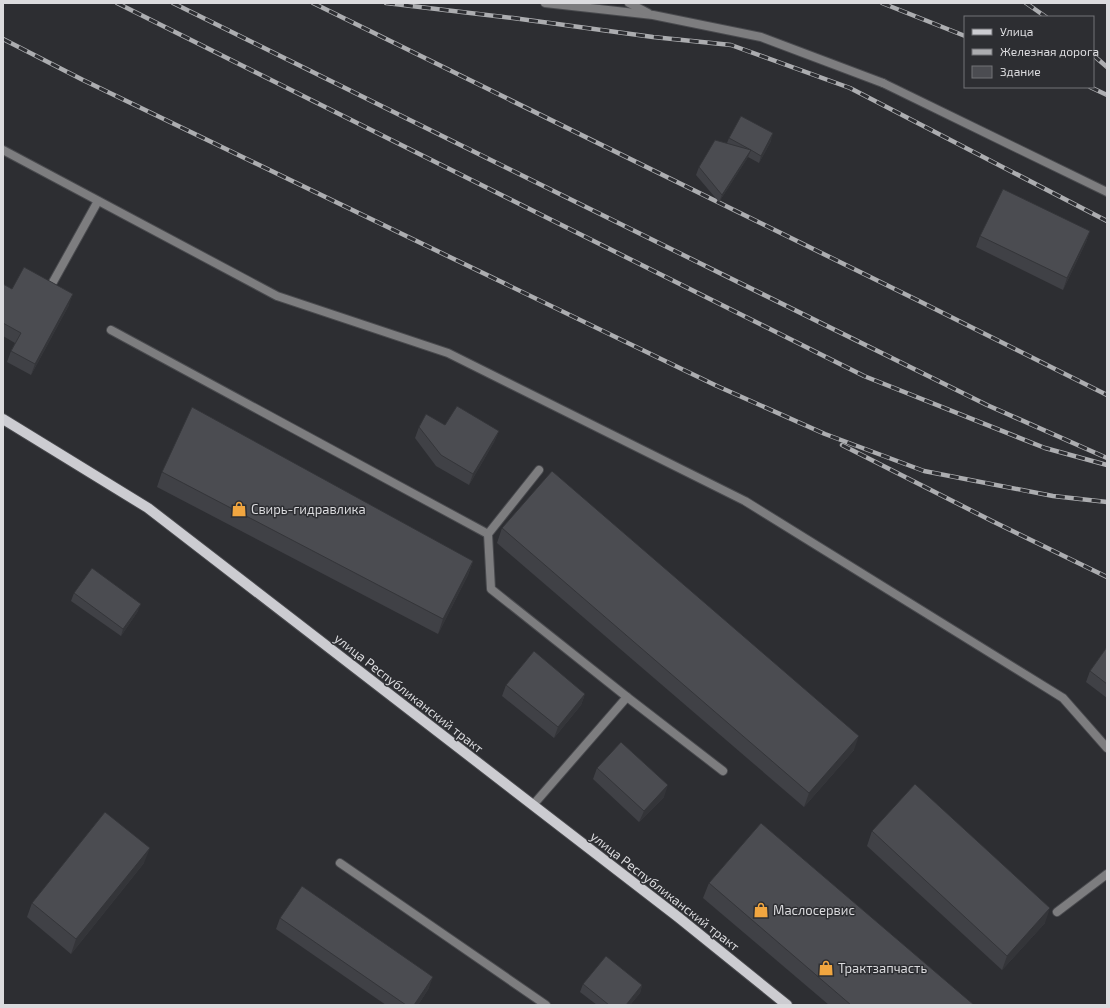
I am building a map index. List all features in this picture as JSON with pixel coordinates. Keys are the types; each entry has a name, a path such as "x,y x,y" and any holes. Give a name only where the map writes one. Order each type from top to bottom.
{"main road":[{"name":"улица Республиканский тракт","path":"3,419 148,508 534,805 678,917 787,1005"}],"street":[{"path":"545,3 653,15 761,37 883,83 1107,192"},
{"path":"629,3 653,15"},
{"path":"3,150 277,296 448,353 745,501 1063,698 1107,748"},
{"path":"53,282 98,200"},
{"path":"111,330 488,534"},
{"path":"539,470 488,534 491,589 723,771"},
{"path":"534,805 627,697"},
{"path":"340,864 546,1005"},
{"path":"1057,912 1107,874"}],"building":[{"path":"741,116 773,133 761,156 729,138"},
{"path":"715,140 751,150 722,195 699,167"},
{"path":"1003,189 1090,231 1067,278 980,236"},
{"path":"24,267 73,294 35,364 11,351 21,333 3,323 3,284 12,289"},
{"path":"457,406 499,431 473,474 441,455 419,427 426,414 445,425"},
{"path":"192,407 473,561 443,619 162,472"},
{"path":"552,471 859,736 809,793 502,528"},
{"path":"92,568 141,604 123,629 74,593"},
{"path":"1107,647 1107,684 1090,671"},
{"path":"534,651 585,694 558,727 506,685"},
{"path":"621,742 668,785 644,811 597,768"},
{"path":"915,784 1050,908 1007,956 872,831"},
{"path":"105,812 150,848 76,939 32,903"},
{"path":"761,823 974,1005 851,1005 709,883"},
{"path":"302,886 433,977 414,1005 406,1005 280,918"},
{"path":"606,956 642,985 626,1005 609,1005 583,984"}],"railway":[{"path":"117,3 864,376 1045,448 1107,465"},
{"path":"173,3 987,405 1107,458"},
{"path":"313,3 1107,395"},
{"path":"386,3 653,37 731,45 850,88 1107,221"},
{"path":"882,3 964,36"},
{"path":"1026,3 1045,16"},
{"path":"3,39 83,80 717,386 825,434 924,471 1053,496 1107,502"},
{"path":"1094,56 1107,67"},
{"path":"1092,88 1107,95"},
{"path":"842,445 1107,577"}],"place":[{"name":"Свирь-гидравлика","path":"239,509"},
{"name":"Маслосервис","path":"761,910"},
{"name":"Трактзапчасть","path":"826,968"}]}
